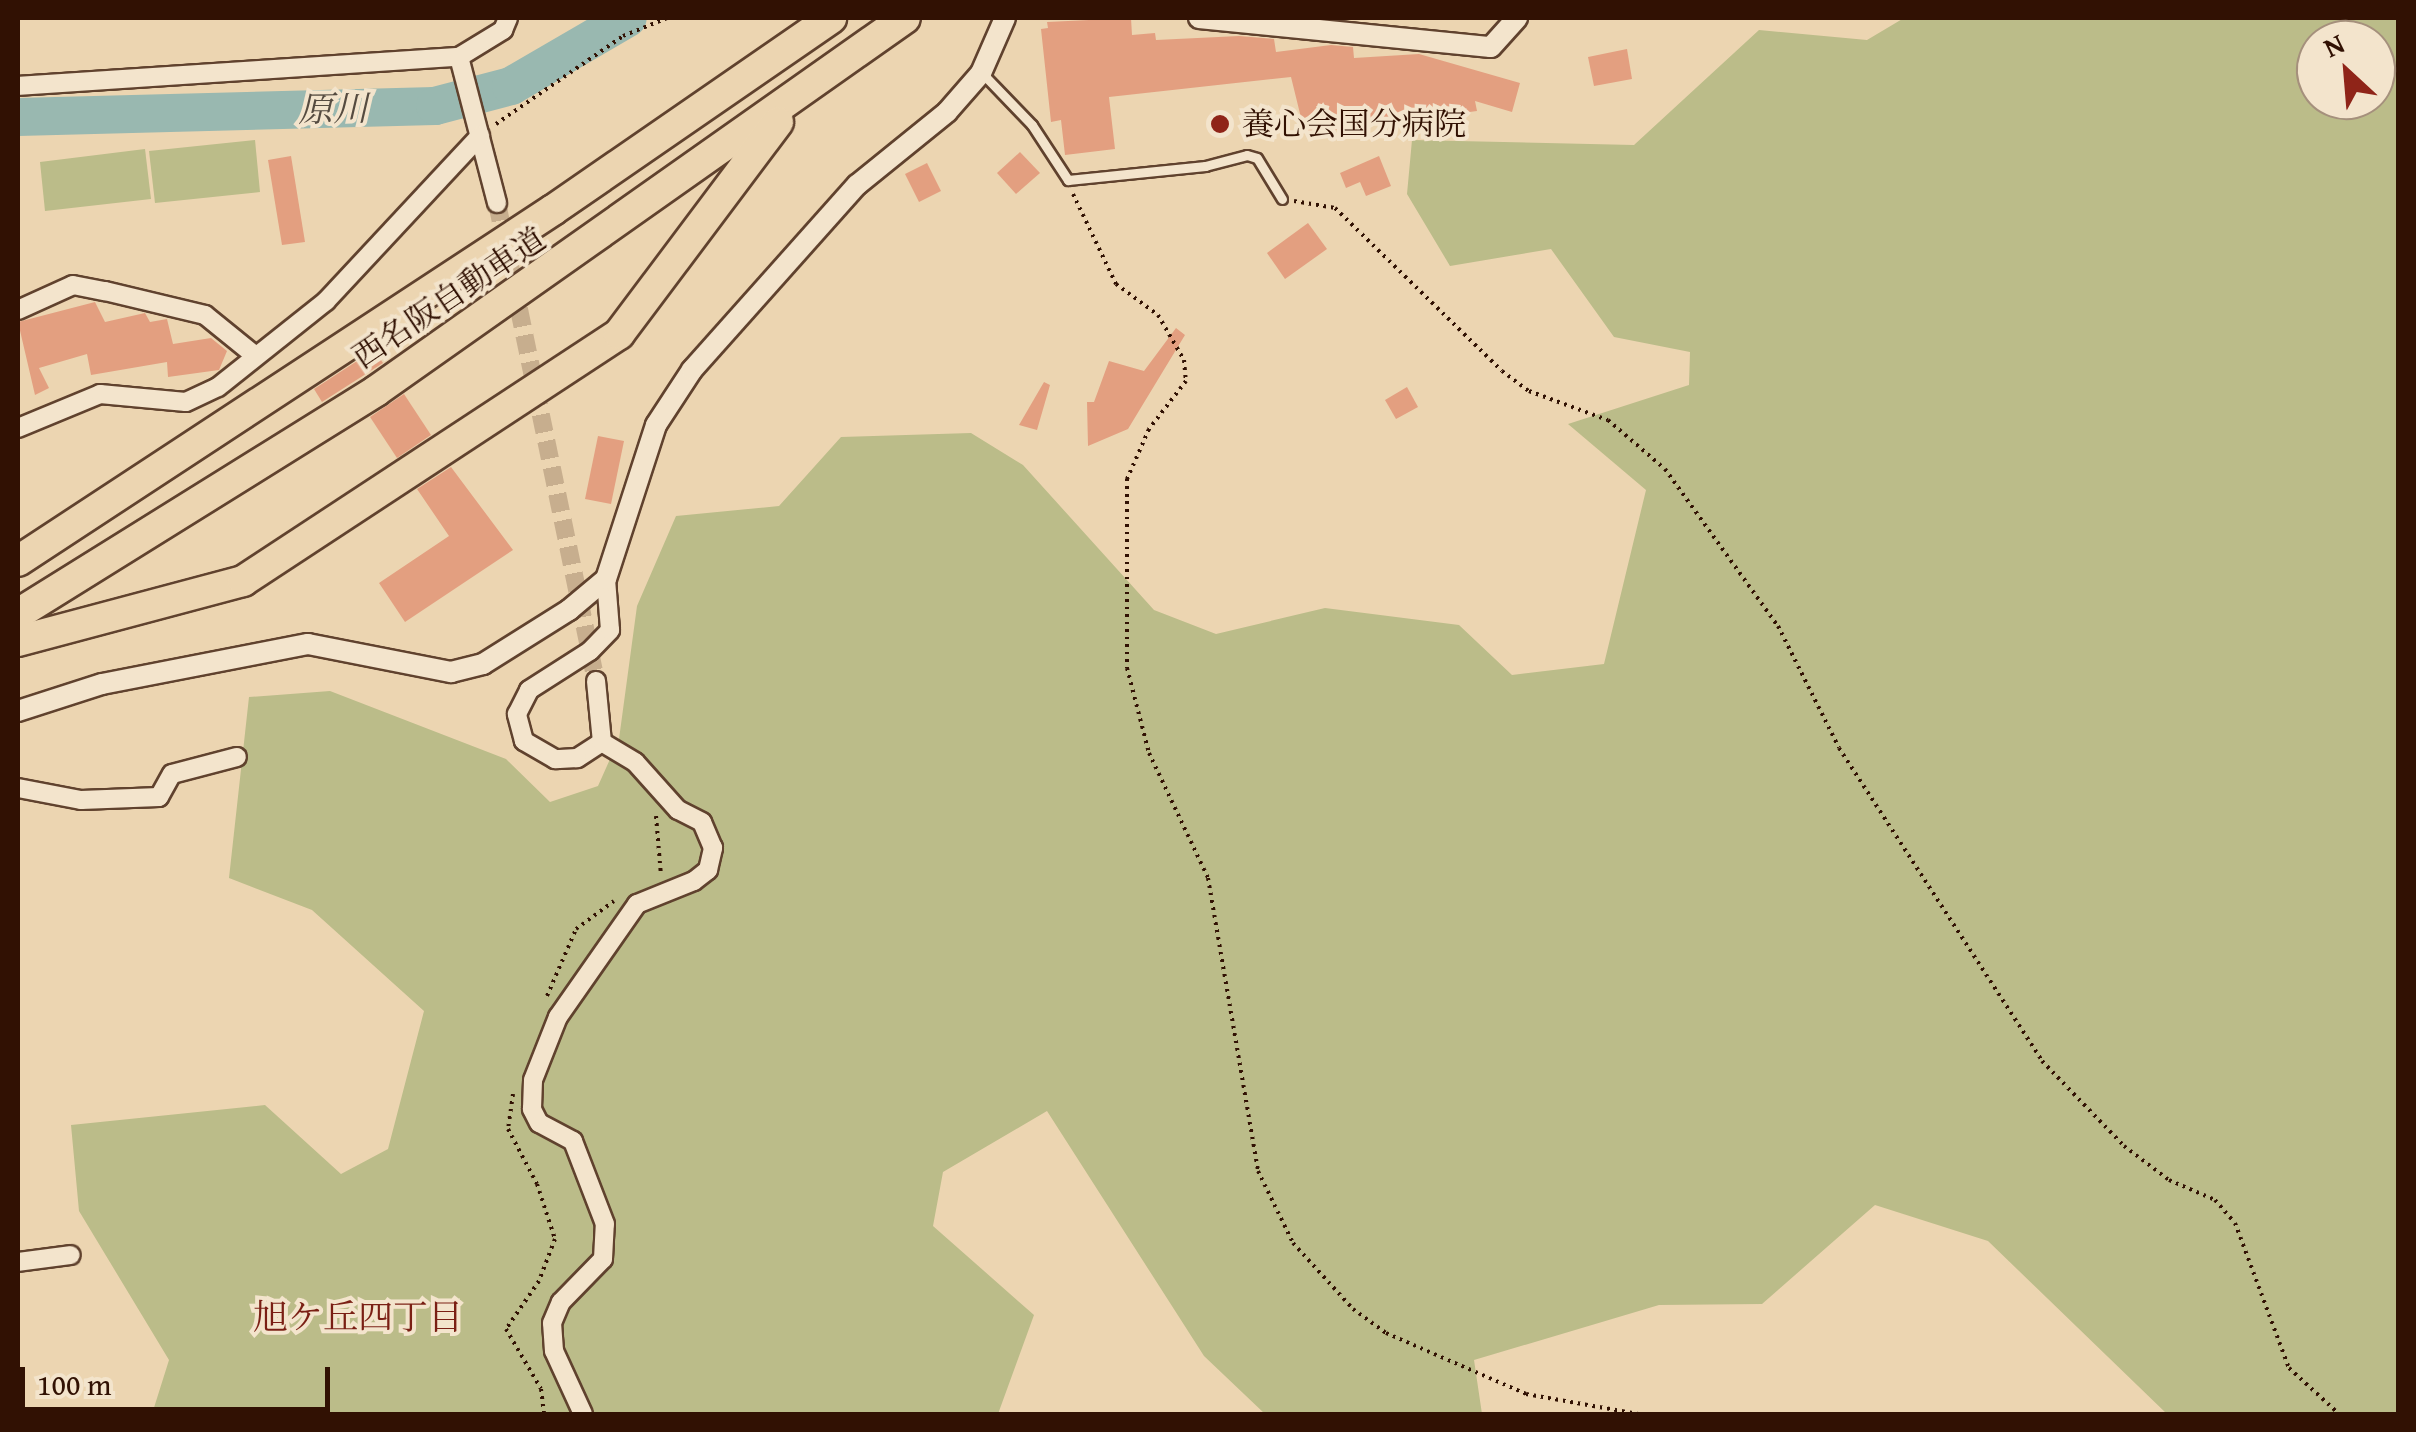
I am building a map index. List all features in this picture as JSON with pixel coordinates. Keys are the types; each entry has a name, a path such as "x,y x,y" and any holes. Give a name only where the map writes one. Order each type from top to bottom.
{"highway":[{"name":"西名阪自動車道","path":"18,561 537,221 830,18"},
{"name":"西名阪自動車道","path":"18,614 376,391 795,99 904,18"},
{"path":"18,641 243,581 618,334 795,99"}],"street":[{"path":"18,86 460,64 503,30 508,18"},
{"path":"602,742 577,758 541,754 524,741 517,714 529,690 590,651 610,630 606,579 656,425 692,370 857,185 947,112 982,73 1004,18"},
{"path":"1199,18 1491,48 1517,18"},
{"path":"460,64 497,203"},
{"path":"18,428 100,394 186,402 218,387 253,354 326,300 480,136"},
{"path":"18,310 72,286 106,291 205,316 253,354"},
{"path":"18,711 102,684 308,644 452,672 483,664 606,579"},
{"path":"596,682 602,742"},
{"path":"582,1414 554,1351 552,1324 562,1302 603,1260 605,1224 573,1141 539,1122 532,1109 534,1080 558,1017 638,904 708,870 714,848 702,822 649,784 635,762 602,742"},
{"path":"18,788 81,800 159,798 172,774 237,757"},
{"path":"18,1262 71,1255"}],"lane":[{"path":"982,73 1032,125 1068,180 1205,166 1248,155 1257,158 1282,198"}],"path":[{"path":"480,136 623,36 667,18"},
{"path":"1068,180 1116,284 1158,315 1184,360 1186,381 1149,430 1127,479 1127,668 1149,754 1208,878 1258,1171 1293,1242 1353,1309 1386,1333 1526,1394 1638,1414"},
{"path":"1282,198 1335,208 1502,372 1529,391 1608,420 1665,470 1778,626 1839,748 2042,1061 2124,1146 2169,1180 2215,1200 2234,1223 2289,1368 2339,1414"},
{"path":"649,784 664,857 662,874 652,878"},
{"path":"544,1008 576,929 628,891"},
{"path":"520,1078 508,1104 508,1129 538,1184 555,1239 539,1282 506,1329 541,1388 544,1414"}],"green space":[{"path":"1904,18 2398,18 2398,1414 2167,1414 1988,1241 1875,1205 1762,1304 1659,1305 1474,1360 1482,1414 1265,1414 1204,1356 1047,1111 943,1172 933,1226 1034,1315 998,1414 152,1414 169,1360 79,1211 71,1125 265,1105 341,1174 388,1149 424,1011 312,910 229,878 249,697 330,691 506,759 550,802 598,786 619,739 637,606 676,516 779,506 841,437 971,433 1023,465 1154,610 1216,634 1325,608 1459,625 1512,675 1604,664 1646,490 1568,424 1689,385 1690,352 1614,337 1551,249 1450,266 1407,194 1412,140 1634,145 1759,30 1867,40"},
{"path":"255,140 260,192 155,203 149,151"},
{"path":"145,149 151,199 45,211 40,162"}],"building":[{"path":"1131,18 1132,35 1155,33 1156,40 1239,36 1274,39 1276,52 1331,45 1353,47 1354,58 1419,54 1520,83 1512,112 1475,101 1477,111 1305,134 1291,77 1109,97 1115,149 1065,155 1061,120 1051,122 1041,29 1048,28 1047,22"},
{"path":"1627,49 1632,79 1594,86 1588,57"},
{"path":"1020,152 1040,173 1016,194 997,173"},
{"path":"291,156 305,242 282,245 268,160"},
{"path":"1379,156 1391,186 1366,196 1360,182 1346,188 1340,173"},
{"path":"927,163 941,191 919,202 905,174"},
{"path":"1308,223 1327,249 1285,279 1267,253"},
{"path":"95,302 105,322 145,313 150,322 167,319 173,344 211,338 227,351 219,370 168,377 167,362 91,375 87,354 39,368 49,388 35,395 18,322"},
{"path":"1176,328 1185,335 1128,429 1088,446 1087,402 1094,402 1109,361 1144,371"},
{"path":"374,350 383,363 322,402 314,389"},
{"path":"1044,382 1050,385 1037,430 1019,425"},
{"path":"1407,387 1418,407 1396,419 1385,400"},
{"path":"404,394 431,435 397,458 370,417"},
{"path":"598,436 624,441 611,504 585,499"},
{"path":"451,467 513,550 405,622 379,583 449,536 417,489"}],"waterway":[{"name":"原川","path":"18,117 435,106 511,86 628,18"}],"tunnel":[{"path":"497,203 596,681"}],"place":[{"name":"養心会国分病院","path":"1220,124"}],"district":[{"name":"旭ケ丘四丁目","path":"358,1317"}]}
